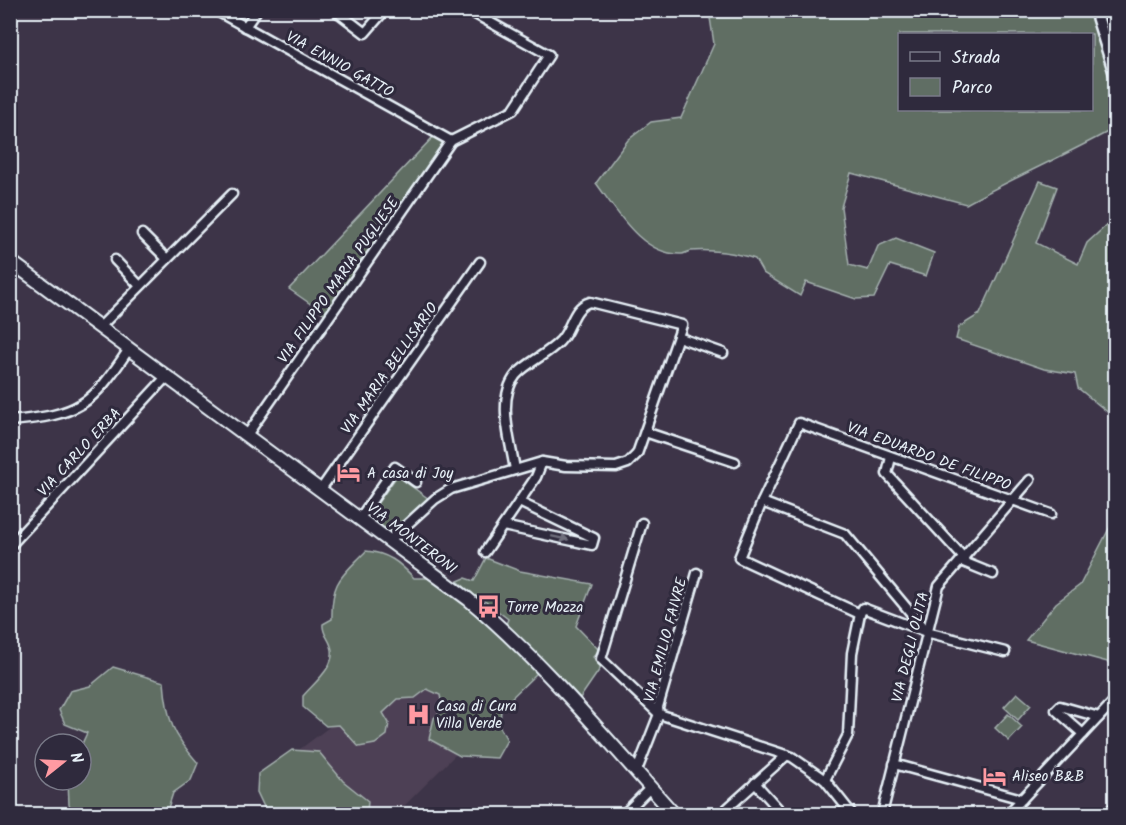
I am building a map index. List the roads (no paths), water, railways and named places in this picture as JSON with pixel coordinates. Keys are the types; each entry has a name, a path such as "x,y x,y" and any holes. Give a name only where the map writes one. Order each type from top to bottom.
{"main road":[{"name":"VIA MONTERONI","path":"10,261 390,540 505,630 674,814"}],"street":[{"name":"VIA ENNIO GATTO","path":"215,10 451,141"},
{"path":"245,27 257,10"},
{"path":"335,10 365,33 386,10"},
{"path":"451,141 513,110 549,55 468,10"},
{"path":"1095,10 1116,77"},
{"name":"VIA FILIPPO MARIA PUGLIESE","path":"247,435 451,141"},
{"path":"99,328 232,194"},
{"path":"142,234 167,259"},
{"path":"115,260 140,286"},
{"name":"VIA MARIA BELLISARIO","path":"321,489 480,262"},
{"path":"390,540 435,499 451,489 542,462 566,466 616,467 628,463 638,454 682,325 590,302 578,309 562,340 517,374 510,385 506,398 515,470"},
{"path":"678,337 723,353"},
{"path":"10,421 54,416 88,401 106,383 129,349"},
{"name":"VIA CARLO ERBA","path":"10,546 167,376"},
{"name":"VIA EDUARDO DE FILIPPO","path":"762,502 799,423 1051,514"},
{"path":"645,432 735,462"},
{"path":"891,457 886,474 962,560 993,574"},
{"path":"485,552 536,477 542,462"},
{"path":"360,518 395,467 416,482"},
{"name":"VIA DEGLI OLITA","path":"882,814 939,586 1030,480"},
{"path":"503,526 592,545 594,538 519,502"},
{"path":"860,614 739,558 762,502 845,534 926,632"},
{"path":"642,523 601,659 659,714 787,755 825,780 852,814"},
{"name":"VIA EMILIO FAIVRE","path":"636,773 659,714 658,707 697,573"},
{"path":"825,780 848,735 852,652 863,608 926,632 1005,652"},
{"path":"1008,814 1116,699"},
{"path":"1083,734 1056,710 1060,706 1099,717"},
{"path":"721,814 787,755"},
{"path":"894,765 1022,799"},
{"path":"755,783 783,814"},
{"path":"624,814 650,788"},
{"path":"1107,814 1116,805"}],"place":[{"name":"A casa di Joy","path":"349,473"},
{"name":"Torre Mozza","path":"489,607"},
{"name":"Casa di Cura Villa Verde","path":"418,715"},
{"name":"Aliseo B&B","path":"994,776"}]}
